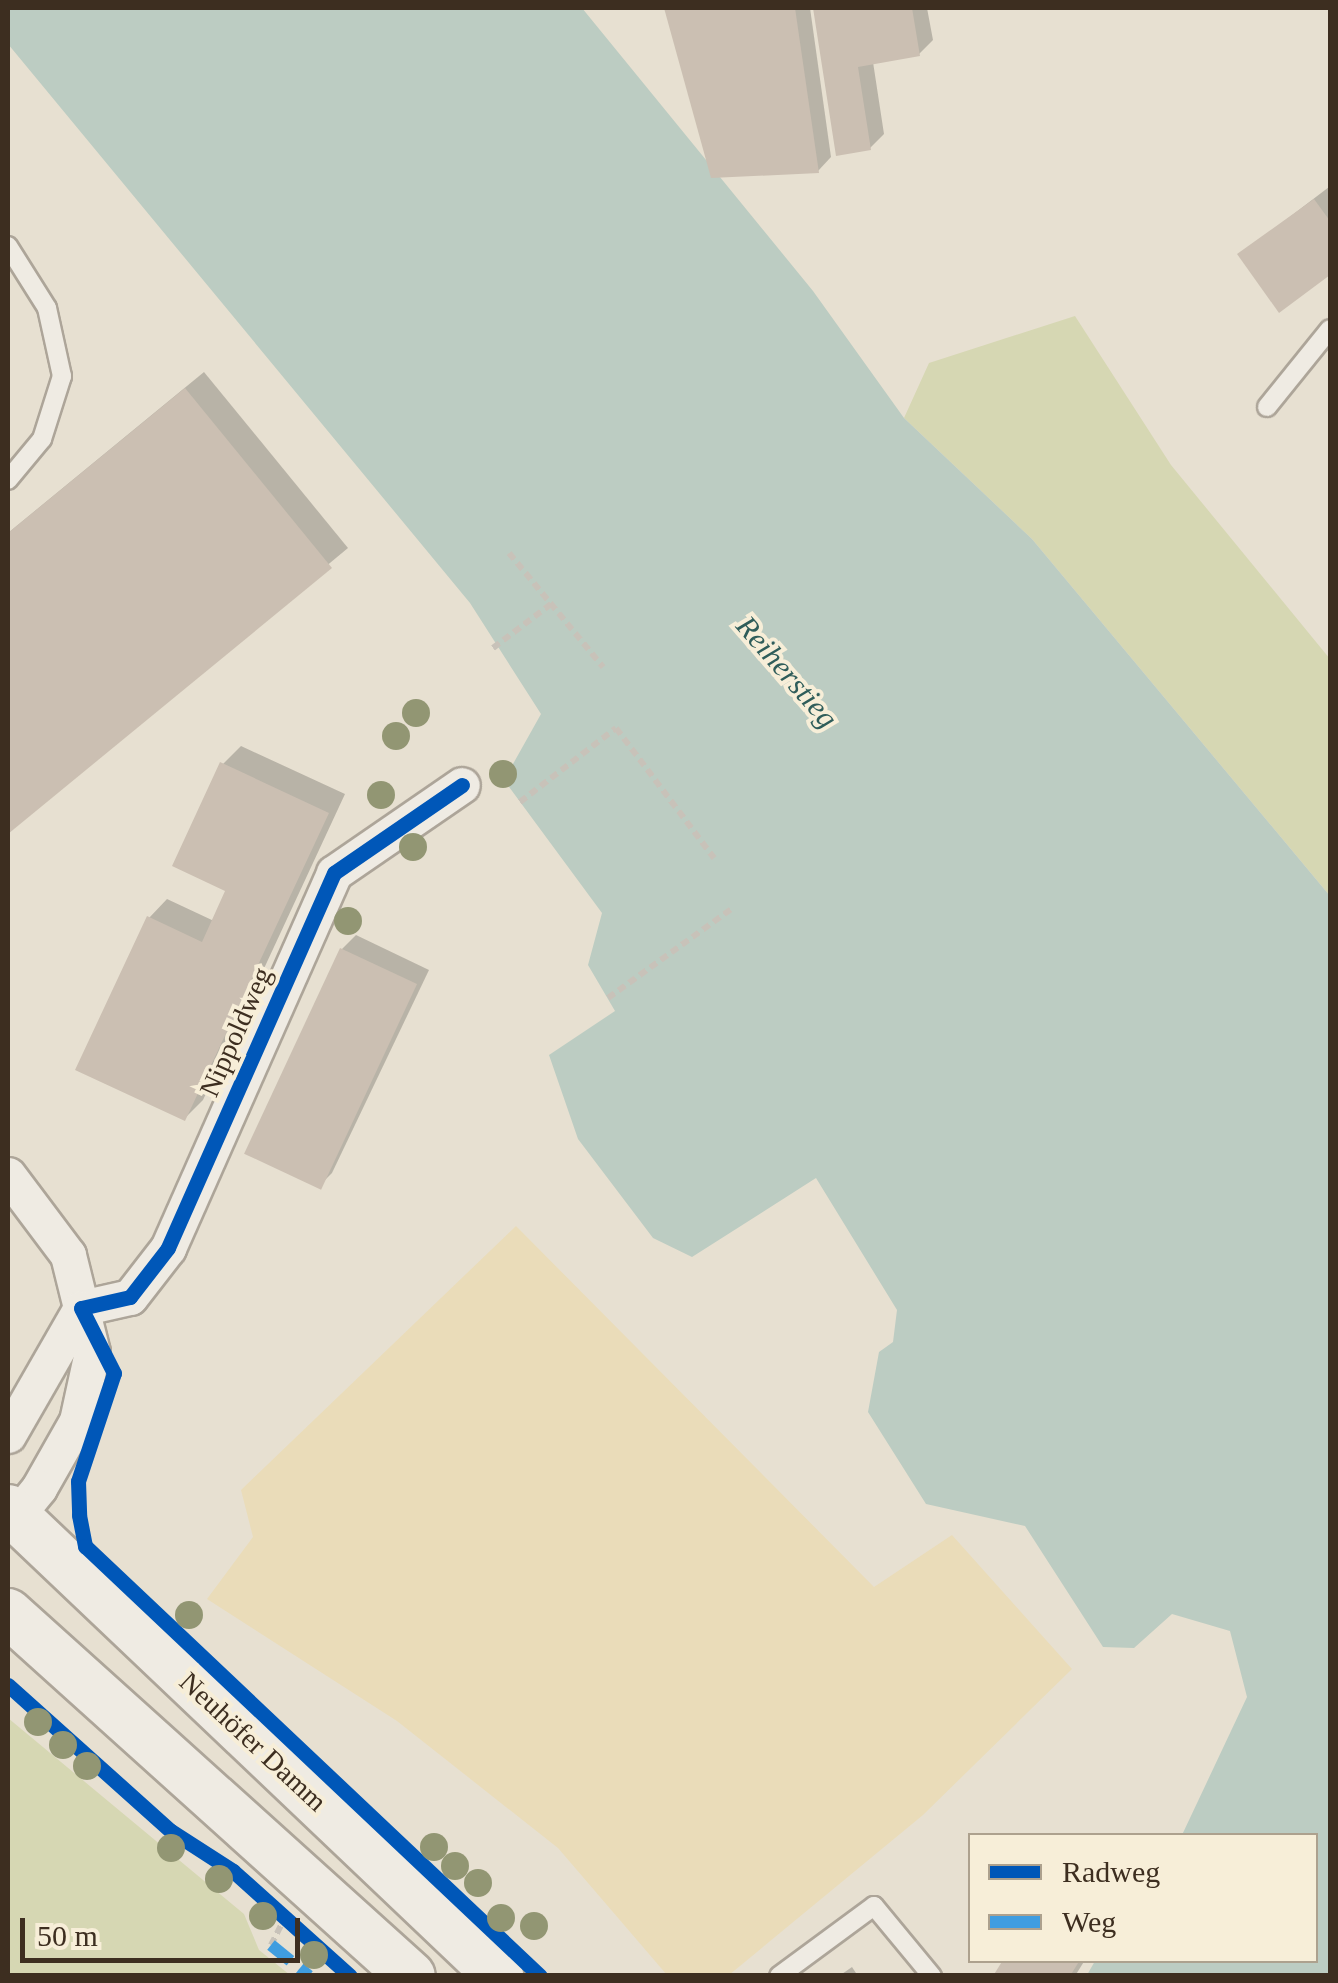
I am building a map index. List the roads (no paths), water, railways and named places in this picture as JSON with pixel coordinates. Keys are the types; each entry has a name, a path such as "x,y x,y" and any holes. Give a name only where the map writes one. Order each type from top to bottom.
{"main road":[{"name":"Neuhöfer Damm","path":"10,1517 499,1976"},
{"path":"8,1613 411,1976"}],"street":[{"name":"Nippoldweg","path":"80,1308 130,1297 168,1248 334,873 462,785"},
{"path":"8,1174 68,1256 92,1352 91,1379 67,1439 10,1517"},
{"path":"8,1435 80,1308"}],"lane":[{"path":"8,246 48,308 62,376 42,439 8,480"},
{"path":"1268,408 1330,328"},
{"path":"779,1976 874,1906 932,1976"}],"water":[{"name":"Reiherstieg","path":"8,8 582,8 813,291 904,418 1032,539 1330,896 1330,1975 1087,1975 1094,1963 1318,1963 1318,1833 1183,1833 1247,1697 1230,1631 1172,1614 1134,1648 1103,1647 1025,1526 926,1504 868,1412 879,1352 893,1342 897,1310 816,1178 692,1257 653,1238 578,1139 549,1055 615,1011 588,965 602,913 504,780 541,714 470,603 8,44"}]}
